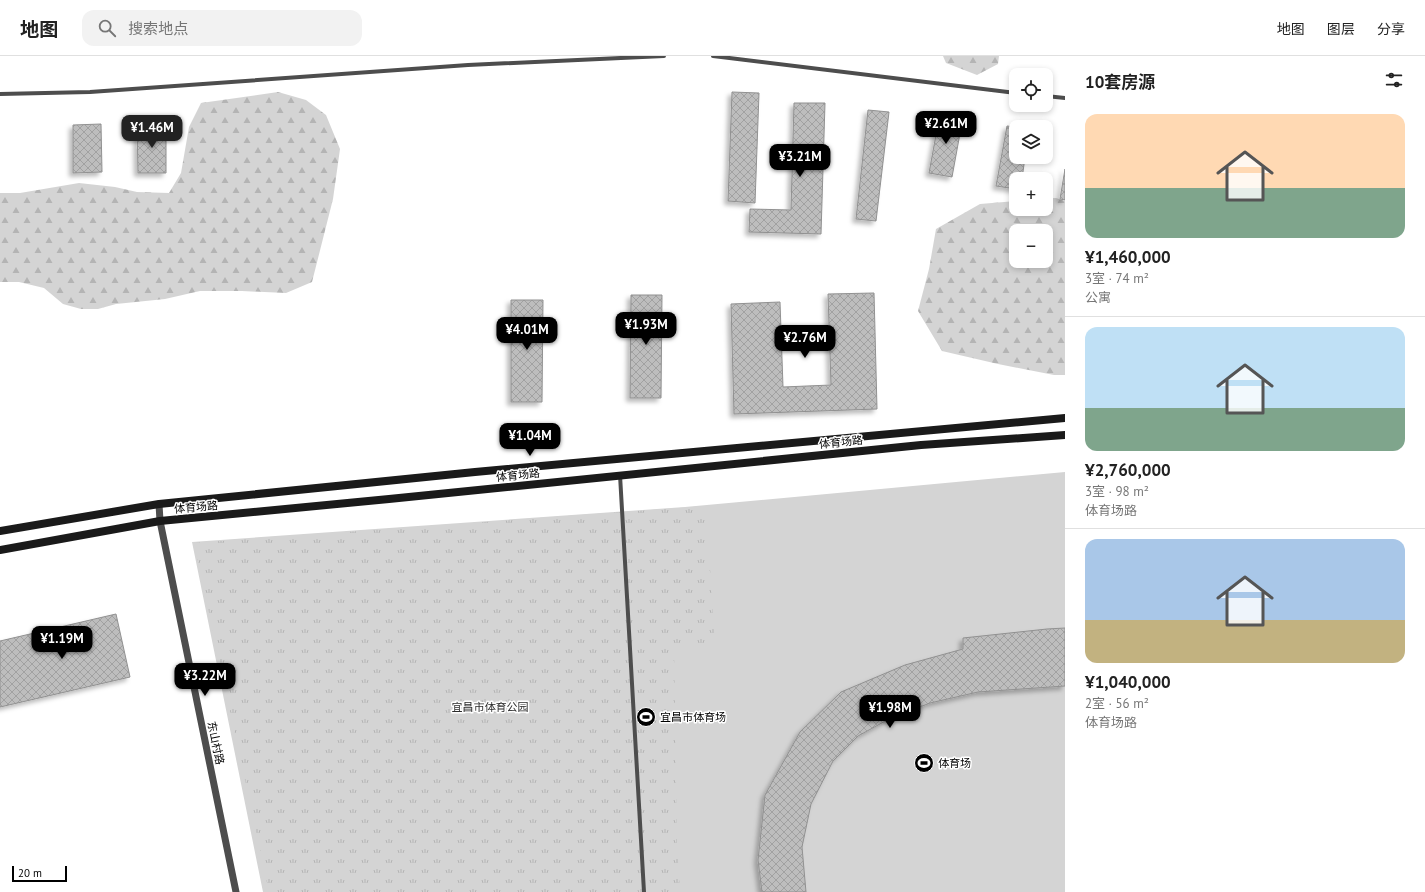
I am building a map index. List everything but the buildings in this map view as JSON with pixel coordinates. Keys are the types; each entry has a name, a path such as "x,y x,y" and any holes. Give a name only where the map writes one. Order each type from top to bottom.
{"main road":[{"name":"体育场路","path":"0,531 159,504 475,472 1065,418"},
{"name":"体育场路","path":"0,550 160,521 921,445 1065,435"}],"street":[{"path":"0,94 90,92 468,65 664,56"},
{"path":"713,56 1009,92"},
{"path":"1053,97 1065,98"},
{"path":"620,475 644,892"},
{"name":"东山村路","path":"159,504 160,521 236,892"}],"green space":[{"path":"943,56 999,56 998,64 977,75 946,63"},
{"path":"278,92 306,100 326,115 340,149 333,199 312,282 286,293 200,291 165,299 116,304 98,309 81,309 63,304 44,288 19,282 0,282 0,193 20,193 79,183 115,187 137,192 169,193 181,173 189,127 201,103"},
{"path":"1053,198 1065,201 1065,375 1054,375 942,351 918,311 929,269 936,229 980,204 1009,202 1009,216 1053,216"},
{"name":"宜昌市体育场","path":"1065,472 1065,892 263,892 192,542 685,507"},
{"name":"宜昌市体育公园","path":"706,506 715,646 674,649 677,845 680,892 269,892 194,543"}],"place":[{"name":"宜昌市体育场","path":"646,717"},
{"name":"体育场","path":"924,763"}]}
